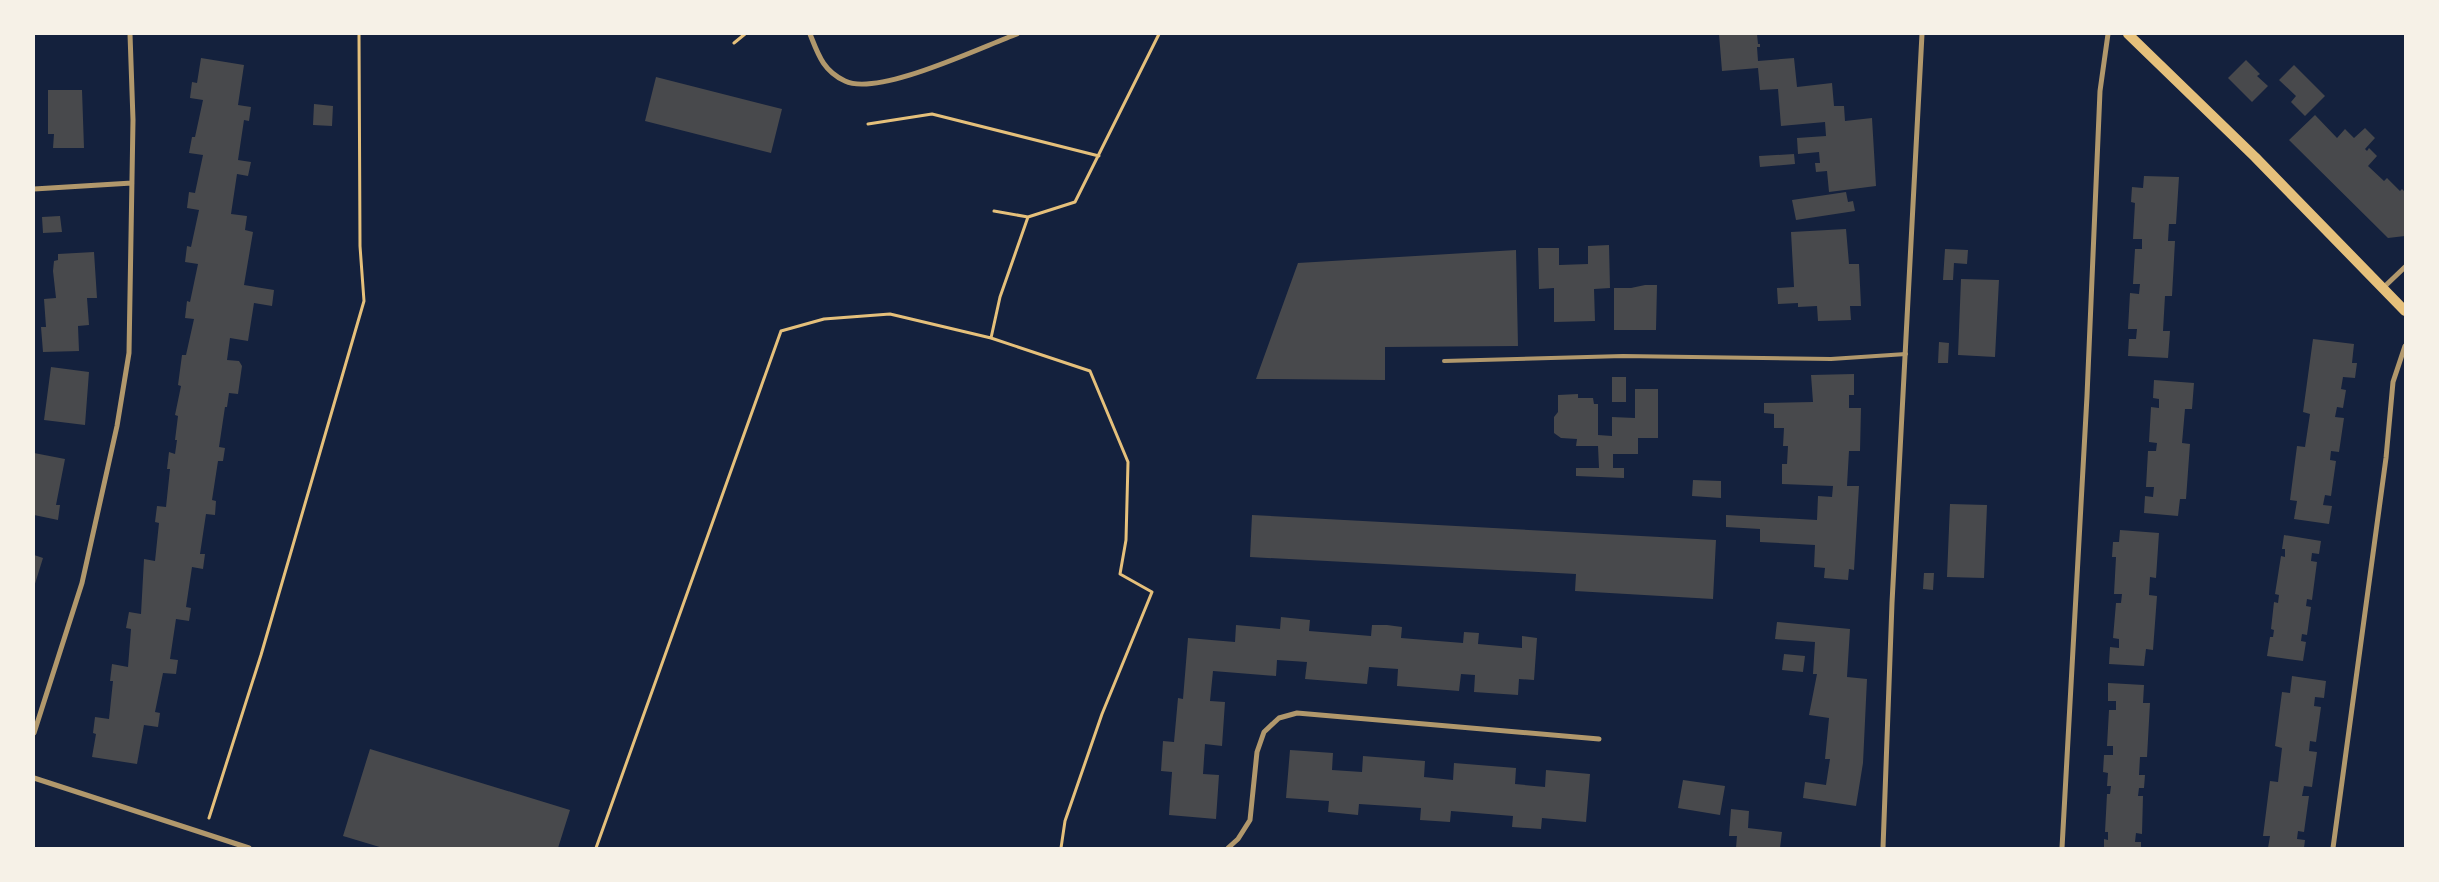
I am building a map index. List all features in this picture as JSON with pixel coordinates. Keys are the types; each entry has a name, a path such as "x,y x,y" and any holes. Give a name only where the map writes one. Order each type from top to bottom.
{"main road":[{"path":"2128,34 2255,157 2405,311"}],"street":[{"path":"34,733 82,583 117,426 129,353 132,183 130,34"},
{"path":"810,34 817,55 828,69 845,81 860,86 899,79 1017,34"},
{"path":"1883,848 1892,603 1922,34"},
{"path":"2062,848 2087,396 2100,91 2108,34"},
{"path":"34,190 132,183"},
{"path":"2383,288 2405,267"},
{"path":"2332,848 2385,468 2393,382 2405,346"},
{"path":"1228,848 1238,839 1250,820 1256,752 1264,732 1279,718 1297,713 1599,738"},
{"path":"34,778 249,848"}],"lane":[{"path":"1444,361 1623,356 1830,359 1906,354"}],"path":[{"path":"206,835 261,655 364,301 360,246 359,34"},
{"path":"734,43 745,34"},
{"path":"994,211 1028,217 1076,202 1159,34"},
{"path":"868,124 932,114 1099,156"},
{"path":"991,338 1000,297 1028,217"},
{"path":"596,848 781,331 824,319 890,314 991,338 1090,371 1128,462 1126,540 1120,574 1152,592 1102,714 1064,821 1061,848"}],"building":[{"path":"1719,34 1757,34 1758,44 1760,44 1760,47 1757,47 1758,61 1794,58 1797,87 1832,83 1834,106 1844,106 1845,121 1872,118 1876,186 1829,192 1827,171 1816,172 1815,163 1820,163 1819,152 1798,154 1797,138 1826,136 1825,122 1781,126 1778,89 1760,90 1758,68 1722,71"},
{"path":"201,58 244,65 238,105 251,107 249,121 244,120 238,160 251,162 248,176 237,174 231,214 247,216 245,230 253,232 244,285 274,290 272,306 254,303 248,341 230,338 227,360 239,361 242,366 238,394 229,393 227,407 225,407 219,447 225,448 223,461 218,461 212,500 216,501 215,515 206,514 200,554 205,554 203,569 192,567 186,607 191,608 189,621 176,619 170,659 178,660 176,674 163,673 155,712 160,713 158,727 144,725 137,764 92,757 96,734 93,733 95,717 109,719 113,681 110,681 112,664 128,667 131,629 126,628 129,612 141,614 144,559 155,561 159,523 155,522 157,506 166,507 170,469 167,469 169,452 175,454 178,416 175,415 181,386 178,385 182,355 186,355 194,319 185,318 187,301 190,302 198,264 185,262 187,246 191,247 199,210 187,208 189,192 195,193 203,155 189,153 192,137 195,137 203,100 190,98 192,82 197,83"},
{"path":"2246,60 2260,74 2257,76 2268,86 2252,102 2228,78"},
{"path":"2294,65 2325,96 2305,116 2291,102 2296,96 2279,80"},
{"path":"656,77 782,109 771,153 645,121"},
{"path":"48,90 82,90 84,148 53,148 54,134 48,134"},
{"path":"314,104 333,106 332,126 313,125"},
{"path":"2315,115 2337,138 2345,129 2354,138 2365,128 2375,138 2365,149 2367,151 2369,148 2377,156 2368,166 2384,181 2387,178 2400,191 2402,189 2405,192 2405,236 2388,238 2289,140"},
{"path":"1794,154 1795,164 1760,167 1759,156"},
{"path":"2144,176 2179,177 2176,224 2169,224 2168,241 2175,241 2172,296 2165,296 2163,331 2170,331 2168,358 2128,356 2129,339 2136,339 2137,329 2128,329 2130,293 2139,294 2140,284 2133,284 2135,249 2142,249 2142,239 2133,239 2135,203 2131,202 2132,187 2143,188"},
{"path":"1846,192 1848,202 1853,201 1855,211 1796,220 1792,200"},
{"path":"60,216 62,232 43,233 42,217"},
{"path":"1846,229 1849,264 1859,264 1861,306 1850,306 1851,320 1818,321 1817,306 1798,307 1798,303 1778,304 1777,288 1794,287 1791,232"},
{"path":"1609,245 1610,288 1594,289 1595,321 1554,322 1554,288 1539,289 1538,248 1559,248 1559,265 1588,264 1588,246"},
{"path":"1945,249 1968,250 1967,264 1954,263 1953,280 1943,280"},
{"path":"1516,250 1518,346 1385,347 1385,380 1256,379 1298,263"},
{"path":"94,252 97,298 87,298 89,325 78,326 79,351 43,352 41,327 46,327 44,299 56,298 53,271 54,261 58,260 58,254"},
{"path":"1961,279 1999,280 1995,357 1958,355"},
{"path":"1657,285 1656,330 1614,330 1614,288 1631,288"},
{"path":"2313,339 2354,344 2352,363 2357,363 2355,378 2343,377 2341,389 2346,390 2343,408 2337,407 2335,417 2344,418 2339,452 2331,451 2330,460 2336,461 2331,496 2325,495 2323,505 2332,506 2329,524 2294,519 2297,501 2290,500 2297,446 2305,447 2310,414 2303,412"},
{"path":"1939,342 1949,343 1948,363 1938,363"},
{"path":"51,367 89,372 85,425 44,420"},
{"path":"1854,374 1854,395 1849,395 1849,408 1861,408 1860,451 1849,451 1847,486 1859,486 1854,570 1849,569 1848,580 1824,578 1825,568 1814,567 1815,545 1760,542 1760,529 1726,527 1726,515 1817,520 1818,496 1832,497 1833,486 1782,484 1782,464 1787,464 1788,446 1783,446 1784,428 1774,428 1774,414 1764,413 1764,403 1813,402 1811,375"},
{"path":"1612,377 1626,377 1626,402 1612,402"},
{"path":"2154,380 2194,383 2192,409 2185,409 2182,443 2190,444 2186,499 2180,499 2178,516 2144,513 2145,496 2153,497 2154,487 2146,487 2148,451 2156,451 2157,443 2149,442 2151,407 2159,408 2159,399 2153,398"},
{"path":"1635,389 1658,389 1658,438 1638,438 1638,454 1613,454 1613,468 1624,468 1624,478 1576,476 1576,468 1599,468 1598,446 1576,446 1577,439 1561,438 1554,433 1554,417 1558,412 1558,395 1578,394 1578,398 1593,398 1594,404 1598,404 1598,435 1612,436 1612,417 1635,418"},
{"path":"34,453 65,459 56,505 60,505 58,520 34,515"},
{"path":"1693,480 1721,481 1721,498 1692,496"},
{"path":"1950,504 1987,505 1984,578 1947,577"},
{"path":"1252,515 1716,540 1713,599 1575,591 1576,574 1250,557"},
{"path":"2120,530 2159,533 2156,578 2150,577 2149,595 2157,596 2153,650 2146,649 2144,666 2109,664 2110,647 2119,648 2119,639 2113,638 2116,603 2121,603 2122,594 2114,594 2116,557 2112,557 2113,542 2119,542"},
{"path":"2284,535 2321,541 2319,554 2312,553 2311,561 2317,562 2312,600 2307,599 2306,606 2311,607 2307,635 2302,634 2301,641 2306,642 2303,661 2267,656 2270,637 2273,637 2274,630 2271,629 2274,602 2278,603 2279,595 2275,594 2281,556 2285,557 2285,549 2282,549"},
{"path":"34,555 43,558 34,587"},
{"path":"1924,573 1934,573 1933,590 1923,589"},
{"path":"1281,617 1310,620 1309,631 1371,636 1372,625 1387,625 1402,627 1401,638 1463,643 1464,632 1479,633 1478,644 1522,648 1522,636 1537,638 1534,680 1519,679 1518,695 1474,692 1475,675 1461,674 1459,691 1397,686 1398,669 1369,667 1367,684 1305,679 1307,662 1277,660 1276,676 1213,671 1210,701 1225,702 1222,746 1205,744 1203,774 1219,775 1216,819 1169,815 1172,772 1161,771 1163,741 1174,742 1178,698 1183,699 1188,638 1235,642 1236,625 1280,629"},
{"path":"1777,622 1850,629 1847,677 1867,679 1863,763 1856,806 1803,798 1805,782 1826,785 1830,759 1825,759 1829,718 1809,715 1817,674 1813,674 1815,642 1775,639"},
{"path":"1784,654 1805,656 1803,672 1782,670"},
{"path":"2292,676 2326,681 2324,698 2315,697 2314,706 2321,707 2316,742 2310,741 2309,751 2317,752 2312,787 2304,786 2302,796 2309,796 2304,832 2298,831 2297,839 2305,840 2304,848 2268,848 2270,836 2263,836 2270,781 2278,782 2282,748 2275,746 2282,692 2290,693"},
{"path":"2108,683 2144,685 2143,703 2150,703 2147,757 2140,757 2139,775 2145,775 2144,788 2139,788 2138,796 2143,796 2142,834 2136,833 2135,842 2141,842 2141,848 2104,848 2104,839 2108,840 2108,832 2105,832 2107,794 2110,794 2111,786 2107,786 2108,773 2103,772 2104,755 2113,755 2113,746 2107,746 2109,710 2116,710 2116,701 2108,701"},
{"path":"370,749 570,810 558,848 383,848 343,836"},
{"path":"1290,750 1333,753 1332,770 1362,772 1363,756 1425,761 1424,777 1453,780 1454,763 1516,768 1515,784 1545,787 1546,770 1590,774 1586,822 1542,818 1541,829 1512,827 1513,816 1451,811 1450,822 1420,820 1421,808 1359,804 1358,815 1328,812 1329,801 1286,798"},
{"path":"1683,780 1725,786 1720,815 1678,808"},
{"path":"1731,809 1749,811 1748,828 1782,832 1780,848 1736,848 1737,836 1729,836"}]}
